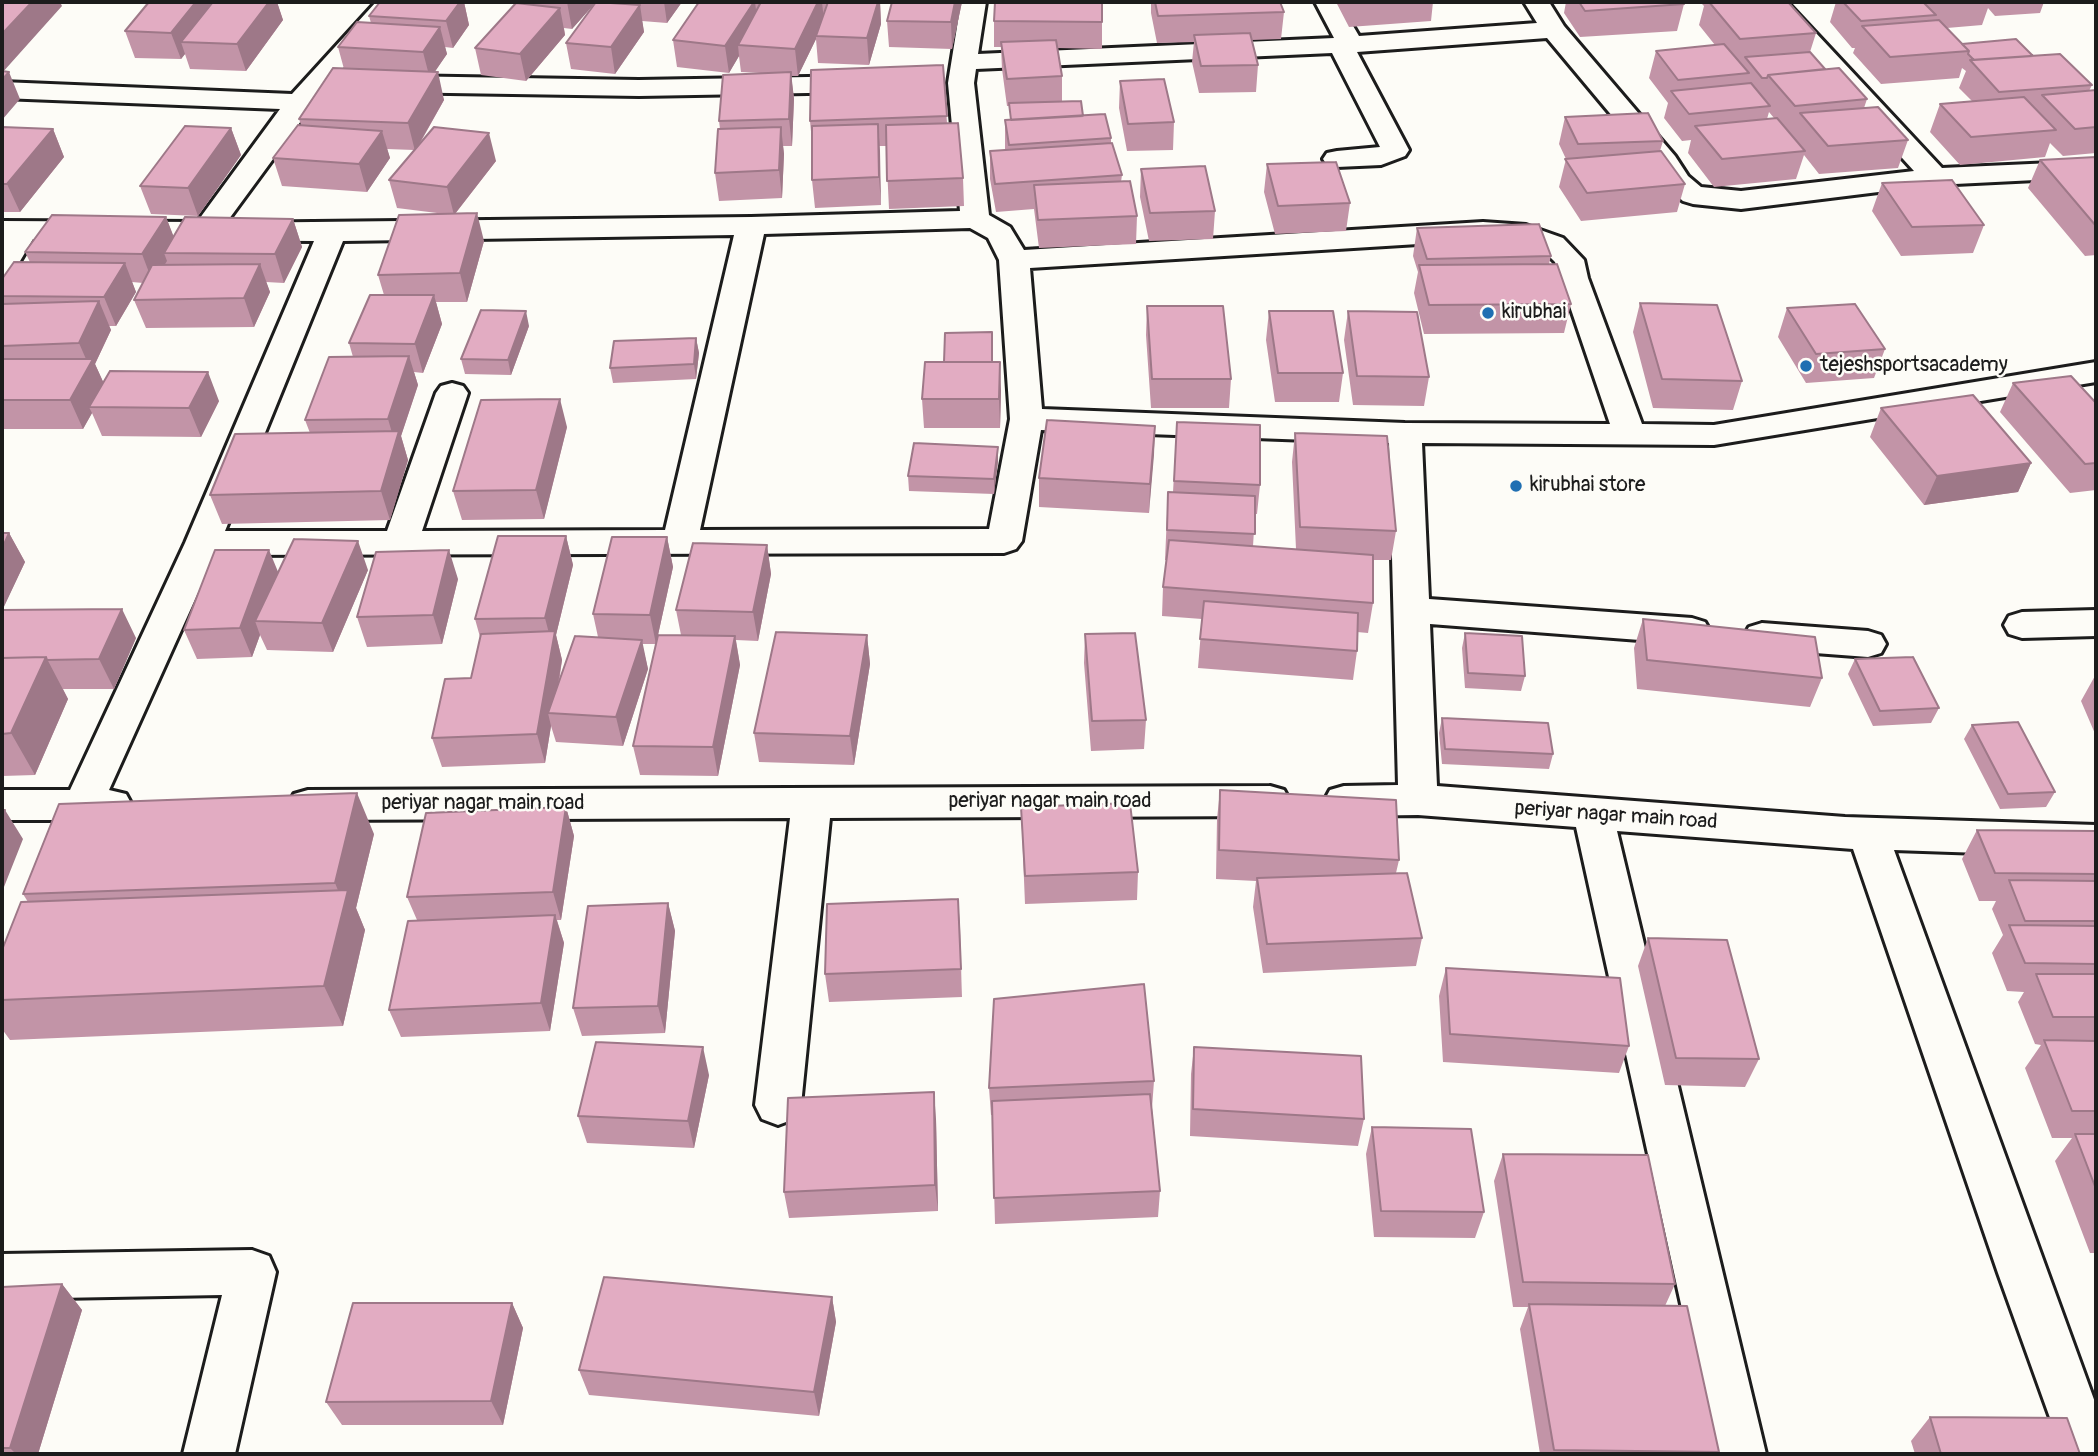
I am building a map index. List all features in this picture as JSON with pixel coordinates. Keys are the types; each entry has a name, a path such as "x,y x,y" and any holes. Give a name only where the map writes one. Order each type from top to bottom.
{"street":[{"path":"204,233 308,93 389,2"},
{"path":"973,2 954,76 975,219"},
{"path":"1327,2 1395,150 1381,158 1337,159"},
{"path":"1537,2 1554,30 1665,162 1678,182 1693,195 1741,200 1935,177 2096,169"},
{"path":"1773,2 1935,177"},
{"path":"954,76 1554,30"},
{"path":"2,90 308,93 894,84"},
{"path":"2,267 12,231 332,232 751,226 975,219 1000,233 1014,260 1026,419 1004,541 203,543"},
{"path":"680,541 751,226"},
{"path":"1014,260 1483,231 1526,234 1553,244 1569,260 1573,278 1630,435"},
{"path":"82,806 203,543 332,232"},
{"path":"1026,419 1405,433 1714,435 2096,372"},
{"path":"401,542 452,393"},
{"path":"1405,433 1418,800"},
{"path":"1411,610 1868,644"},
{"path":"2022,625 2096,623"},
{"name":"periyar nagar main road","path":"275,805 1418,800 1868,833 2096,841"},
{"path":"778,1105 812,802"},
{"path":"2,805 151,805"},
{"path":"1593,814 1740,1454"},
{"path":"1868,833 2088,1454"},
{"path":"2,1278 252,1272 209,1454"}],"building":[{"path":"2,2 32,2 2,34"},
{"path":"149,2 196,2 171,33 125,31"},
{"path":"213,2 269,2 237,44 181,42"},
{"path":"380,2 460,2 446,21 369,16"},
{"path":"596,2 640,5 611,47 566,43"},
{"path":"699,2 754,2 725,46 673,40"},
{"path":"761,2 818,2 795,49 738,45"},
{"path":"828,2 878,2 867,38 816,36"},
{"path":"892,2 955,2 951,22 887,21"},
{"path":"995,2 1102,3 1102,22 994,21"},
{"path":"1155,2 1280,2 1284,12 1158,16"},
{"path":"1579,2 1682,2 1684,4 1585,11"},
{"path":"1709,2 1788,2 1816,33 1740,39"},
{"path":"1843,2 1923,2 1936,15 1861,21"},
{"path":"516,3 560,8 520,54 475,48"},
{"path":"1939,20 1969,51 1890,57 1862,26"},
{"path":"357,22 440,27 423,52 338,47"},
{"path":"1250,33 1258,65 1201,66 1194,35"},
{"path":"2016,39 2033,56 1974,60 1962,44"},
{"path":"1056,40 1062,76 1007,79 1001,42"},
{"path":"1724,44 1749,73 1678,80 1656,51"},
{"path":"1810,52 1825,69 1768,75 1767,78 1762,78 1745,57"},
{"path":"2060,54 2092,85 1999,92 1970,60"},
{"path":"943,65 947,116 810,121 811,70"},
{"path":"333,68 438,72 408,123 299,119"},
{"path":"1839,68 1867,99 1795,106 1768,75"},
{"path":"2,71 9,72 2,80"},
{"path":"791,72 789,119 719,121 723,75"},
{"path":"1164,79 1174,122 1128,124 1120,81"},
{"path":"1751,83 1770,106 1689,114 1671,91"},
{"path":"2096,90 2096,127 2075,129 2042,95"},
{"path":"2024,97 2056,130 1971,137 1940,104"},
{"path":"1081,101 1083,116 1011,120 1009,103"},
{"path":"1878,107 1908,140 1828,146 1800,113"},
{"path":"1648,113 1663,141 1578,144 1565,117"},
{"path":"1105,114 1111,138 1009,145 1005,120"},
{"path":"1777,118 1805,151 1722,159 1695,126"},
{"path":"958,123 963,178 887,181 886,125"},
{"path":"878,124 879,177 812,180 812,126"},
{"path":"298,125 382,131 359,164 273,158"},
{"path":"185,126 231,128 188,188 140,186"},
{"path":"2,127 53,129 7,184 2,184"},
{"path":"434,127 489,133 447,187 389,180"},
{"path":"781,127 779,170 715,173 718,129"},
{"path":"1112,143 1122,175 995,184 990,151"},
{"path":"1661,151 1685,184 1587,193 1565,159"},
{"path":"2096,157 2096,226 2040,160"},
{"path":"1336,162 1350,203 1278,206 1267,164"},
{"path":"1205,166 1215,211 1150,213 1141,169"},
{"path":"1952,180 1984,225 1912,227 1882,183"},
{"path":"1130,181 1137,216 1038,220 1034,185"},
{"path":"477,213 460,273 378,275 399,215"},
{"path":"52,215 166,217 142,254 25,252"},
{"path":"185,217 293,219 275,254 164,253"},
{"path":"1539,224 1551,256 1427,259 1417,228"},
{"path":"14,262 125,263 104,297 2,296 2,279"},
{"path":"260,264 244,298 134,300 152,265"},
{"path":"1557,264 1571,304 1429,305 1419,265"},
{"path":"370,295 434,295 415,344 349,343"},
{"path":"99,301 79,343 2,346 2,304"},
{"path":"1640,303 1717,305 1742,381 1662,379"},
{"path":"1855,304 1885,349 1816,354 1787,308"},
{"path":"1147,306 1223,306 1231,379 1152,379"},
{"path":"481,310 526,311 508,360 461,359"},
{"path":"1269,311 1333,311 1343,373 1278,373"},
{"path":"1348,311 1417,312 1429,377 1357,376"},
{"path":"992,332 992,362 944,362 945,333"},
{"path":"696,338 694,364 610,368 614,341"},
{"path":"409,356 388,419 305,420 329,357"},
{"path":"2,359 93,359 70,400 2,400"},
{"path":"925,362 1000,362 999,399 922,399"},
{"path":"110,371 208,372 189,408 89,407"},
{"path":"2071,376 2096,403 2096,463 2085,464 2013,383"},
{"path":"1973,395 2031,463 1937,476 1881,408"},
{"path":"560,399 536,490 453,491 481,400"},
{"path":"1047,420 1155,426 1150,484 1039,478"},
{"path":"1177,422 1260,425 1260,485 1174,481"},
{"path":"399,431 381,491 210,495 235,434"},
{"path":"1295,433 1387,436 1396,531 1300,527"},
{"path":"914,443 998,447 994,479 908,476"},
{"path":"1168,492 1255,496 1255,534 1167,530"},
{"path":"2,533 9,533 2,549"},
{"path":"498,536 566,536 545,618 475,619"},
{"path":"612,537 667,537 650,615 593,614"},
{"path":"294,539 358,541 322,623 255,621"},
{"path":"1169,540 1373,555 1373,603 1163,587"},
{"path":"693,543 767,545 753,612 676,610"},
{"path":"215,550 269,550 240,628 184,630"},
{"path":"449,550 433,615 357,617 376,552"},
{"path":"1204,601 1358,613 1357,651 1200,639"},
{"path":"122,609 99,659 2,658 2,610"},
{"path":"1643,619 1815,637 1822,678 1647,660"},
{"path":"555,631 537,734 432,738 445,679 471,678 481,634"},
{"path":"776,632 867,635 850,736 754,733"},
{"path":"1135,633 1146,720 1092,721 1085,634"},
{"path":"1465,633 1522,636 1525,676 1468,673"},
{"path":"658,635 735,636 713,747 633,746"},
{"path":"575,636 642,640 616,717 548,713"},
{"path":"46,657 11,733 2,734 2,658"},
{"path":"1913,657 1939,708 1880,711 1855,659"},
{"path":"1442,718 1548,723 1553,754 1445,749"},
{"path":"2018,722 2055,792 2008,794 1972,725"},
{"path":"1220,790 1396,800 1399,860 1219,850"},
{"path":"357,793 335,883 23,894 59,804"},
{"path":"1130,803 1138,872 1025,876 1021,807"},
{"path":"566,807 553,892 407,897 426,813"},
{"path":"1977,830 2096,831 2096,874 1995,873"},
{"path":"1407,873 1422,938 1267,944 1257,878"},
{"path":"2009,880 2096,881 2096,921 2025,921"},
{"path":"348,890 324,986 2,1000 2,950 21,902"},
{"path":"958,899 961,969 825,974 827,904"},
{"path":"668,903 658,1006 573,1008 588,906"},
{"path":"555,915 541,1003 389,1010 408,921"},
{"path":"2009,925 2096,926 2096,964 2025,963"},
{"path":"1648,938 1727,940 1759,1059 1676,1058"},
{"path":"1446,968 1620,978 1629,1046 1450,1034"},
{"path":"2036,974 2096,974 2096,1017 2053,1017"},
{"path":"1144,984 1154,1081 989,1088 994,999"},
{"path":"2044,1040 2096,1041 2096,1111 2072,1111"},
{"path":"596,1042 703,1047 688,1121 578,1116"},
{"path":"1194,1047 1361,1056 1364,1119 1193,1109"},
{"path":"934,1092 935,1185 784,1192 788,1098"},
{"path":"1150,1094 1160,1191 994,1198 992,1101"},
{"path":"1372,1127 1471,1129 1484,1212 1381,1211"},
{"path":"2075,1134 2096,1134 2096,1189"},
{"path":"1503,1154 1648,1155 1675,1284 1523,1282"},
{"path":"604,1277 832,1297 814,1392 579,1370"},
{"path":"62,1284 10,1448 2,1448 2,1287"},
{"path":"353,1303 512,1303 491,1401 326,1402"},
{"path":"1529,1304 1687,1306 1719,1452 1554,1450"},
{"path":"1930,1417 2067,1418 2080,1454 1941,1454"}],"place":[{"name":"kirubhai","path":"1488,313"},
{"name":"tejeshsportsacademy","path":"1806,366"},
{"name":"kirubhai store","path":"1516,486"}]}
